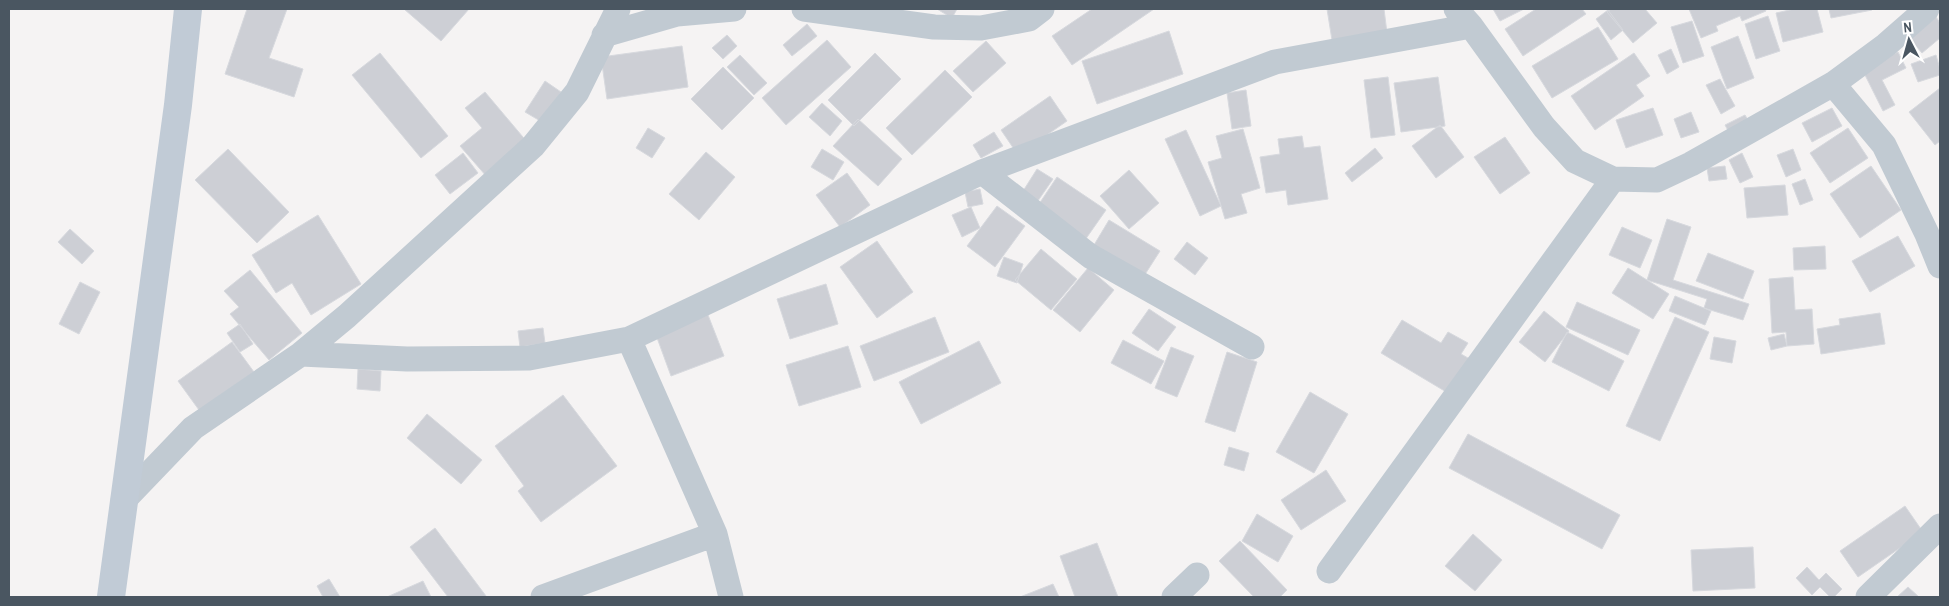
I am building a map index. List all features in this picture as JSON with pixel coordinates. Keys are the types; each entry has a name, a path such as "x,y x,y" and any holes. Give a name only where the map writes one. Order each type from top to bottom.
{"main road":[{"path":"111,597 178,104 188,9"}],"street":[{"path":"123,501 193,428 301,354 347,316 533,146 577,92 618,9"},
{"path":"604,35 677,14 734,9"},
{"path":"804,9 934,27 981,28 1029,20 1042,9"},
{"path":"301,354 407,359 529,358 629,339 982,172 1275,62 1463,17 1544,127 1575,161 1613,179 1657,180 1691,164 1833,84 1886,45 1927,9"},
{"path":"1833,84 1884,145 1927,234 1940,266"},
{"path":"982,172 1090,256 1252,347"},
{"path":"1330,571 1613,179"},
{"path":"629,339 715,534 731,597"},
{"path":"1868,597 1940,526"},
{"path":"543,597 715,534"},
{"path":"1174,597 1197,575"}],"building":[{"path":"247,9 287,9 269,58 303,69 294,97 225,74"},
{"path":"404,9 469,9 441,41"},
{"path":"937,9 957,9 952,18"},
{"path":"1092,9 1154,9 1072,65 1052,36"},
{"path":"1327,9 1384,9 1387,33 1332,40"},
{"path":"1493,9 1524,9 1500,21"},
{"path":"1536,9 1582,9 1586,14 1523,56 1505,29"},
{"path":"1611,9 1645,9 1657,23 1633,43 1607,12"},
{"path":"1689,9 1765,9 1766,11 1742,21 1740,16 1716,26 1718,31 1701,38"},
{"path":"1794,9 1817,9 1823,32 1783,42 1776,13"},
{"path":"1829,9 1872,9 1872,10 1831,18"},
{"path":"1608,10 1623,30 1611,40 1596,19"},
{"path":"1768,16 1780,51 1756,59 1745,24"},
{"path":"1936,17 1940,23 1940,38 1922,53 1910,39"},
{"path":"1692,21 1704,56 1683,63 1671,27"},
{"path":"807,24 817,36 792,56 783,45"},
{"path":"1598,27 1618,59 1552,98 1532,66"},
{"path":"1169,31 1183,74 1097,104 1082,61"},
{"path":"727,35 737,46 723,59 712,48"},
{"path":"1738,36 1754,78 1727,89 1711,47"},
{"path":"827,40 851,67 786,125 762,98"},
{"path":"986,41 1006,63 973,92 953,71"},
{"path":"682,46 688,87 607,99 601,57"},
{"path":"1671,49 1679,67 1667,74 1658,55"},
{"path":"1898,52 1906,68 1882,80 1895,105 1883,111 1862,69"},
{"path":"380,53 448,136 421,158 352,75"},
{"path":"875,53 901,79 854,126 828,100"},
{"path":"1634,53 1650,76 1636,85 1644,96 1595,130 1571,96"},
{"path":"740,55 767,83 754,95 727,67"},
{"path":"1936,55 1940,75 1918,82 1911,64"},
{"path":"723,67 754,98 722,130 691,99"},
{"path":"945,70 972,97 912,155 886,128"},
{"path":"1388,77 1395,135 1371,138 1364,80"},
{"path":"1438,77 1445,126 1401,132 1394,83"},
{"path":"1720,79 1735,106 1721,114 1706,85"},
{"path":"545,81 561,92 542,122 525,112"},
{"path":"1940,88 1940,141 1935,145 1909,112"},
{"path":"1246,90 1251,126 1232,129 1227,93"},
{"path":"485,92 528,143 487,177 460,146 482,128 465,108"},
{"path":"1050,96 1067,121 1018,155 1001,130"},
{"path":"822,103 842,121 830,136 809,117"},
{"path":"1653,108 1663,135 1626,148 1616,120"},
{"path":"1832,108 1842,126 1812,142 1802,123"},
{"path":"1691,112 1699,132 1681,138 1674,119"},
{"path":"1745,115 1752,127 1732,138 1725,125"},
{"path":"858,119 902,159 878,186 833,146"},
{"path":"1440,125 1464,157 1436,178 1412,146"},
{"path":"648,128 665,138 652,158 636,148"},
{"path":"1848,128 1868,158 1830,183 1810,153"},
{"path":"1243,129 1260,188 1241,194 1247,213 1225,219 1208,162 1222,158 1216,136"},
{"path":"1186,130 1221,206 1200,216 1165,139"},
{"path":"994,132 1003,146 981,158 973,145"},
{"path":"1302,136 1304,148 1320,146 1328,199 1288,205 1286,190 1266,193 1260,157 1280,154 1278,139"},
{"path":"1505,137 1530,173 1500,194 1474,157"},
{"path":"1375,148 1383,158 1352,182 1345,173"},
{"path":"228,149 289,212 257,243 195,180"},
{"path":"822,149 844,162 833,180 811,167"},
{"path":"1793,149 1801,170 1786,177 1777,155"},
{"path":"706,152 735,177 699,220 669,194"},
{"path":"463,153 478,173 450,194 435,175"},
{"path":"1742,153 1753,177 1740,183 1729,160"},
{"path":"1725,166 1727,179 1709,181 1707,168"},
{"path":"1871,166 1901,210 1860,238 1830,194"},
{"path":"1037,169 1053,179 1033,208 1018,199"},
{"path":"1129,170 1159,203 1129,229 1100,196"},
{"path":"847,173 870,205 840,227 816,195"},
{"path":"1057,177 1106,210 1085,240 1037,207"},
{"path":"1805,179 1813,200 1800,205 1792,184"},
{"path":"1785,185 1788,215 1747,218 1744,188"},
{"path":"980,189 983,204 968,207 965,192"},
{"path":"997,206 1025,226 995,267 967,246"},
{"path":"971,207 980,228 962,237 952,215"},
{"path":"318,215 361,284 311,315 292,283 276,293 252,255"},
{"path":"1667,219 1691,227 1673,280 1749,304 1743,320 1704,308 1707,299 1647,280"},
{"path":"1109,220 1160,251 1144,276 1094,245"},
{"path":"1622,227 1652,240 1640,268 1609,255"},
{"path":"70,229 94,251 82,264 58,242"},
{"path":"1898,236 1915,266 1870,292 1852,261"},
{"path":"877,241 913,292 877,318 840,267"},
{"path":"1187,242 1208,258 1195,275 1174,259"},
{"path":"1825,246 1826,269 1794,270 1793,248"},
{"path":"1041,249 1077,279 1051,310 1015,280"},
{"path":"1708,253 1754,271 1743,299 1696,281"},
{"path":"1004,257 1023,264 1017,283 997,276"},
{"path":"1088,268 1114,290 1080,332 1053,310"},
{"path":"1628,268 1669,294 1653,319 1612,293"},
{"path":"250,270 302,333 269,360 230,314 239,307 224,291"},
{"path":"1793,277 1795,310 1812,309 1814,344 1787,346 1786,332 1772,333 1769,279"},
{"path":"80,282 100,292 79,334 59,324"},
{"path":"826,284 838,324 790,339 777,299"},
{"path":"1675,296 1711,311 1705,325 1669,311"},
{"path":"1577,302 1640,330 1628,355 1566,327"},
{"path":"1149,309 1176,327 1158,351 1132,333"},
{"path":"1544,311 1569,331 1545,362 1519,342"},
{"path":"1880,313 1885,344 1821,354 1817,329 1840,325 1839,319"},
{"path":"708,315 724,356 671,376 656,335"},
{"path":"935,317 949,352 874,381 860,346"},
{"path":"1675,317 1709,332 1660,441 1626,426"},
{"path":"1402,320 1441,343 1448,332 1468,343 1461,354 1475,362 1453,396 1381,353"},
{"path":"240,324 253,344 240,352 227,333"},
{"path":"543,328 545,343 520,347 518,331"},
{"path":"1567,332 1624,361 1609,391 1552,362"},
{"path":"1784,334 1787,346 1771,350 1768,338"},
{"path":"1714,337 1736,341 1732,363 1710,359"},
{"path":"1123,340 1164,361 1151,384 1111,363"},
{"path":"979,341 1001,383 921,424 899,382"},
{"path":"232,342 254,372 199,410 178,381"},
{"path":"848,346 861,387 799,406 786,365"},
{"path":"1171,347 1194,356 1177,397 1155,388"},
{"path":"1227,352 1257,362 1235,432 1205,422"},
{"path":"358,369 381,371 380,391 357,389"},
{"path":"1310,392 1348,414 1314,473 1276,452"},
{"path":"563,395 617,466 541,522 518,491 524,486 495,446"},
{"path":"427,414 482,460 461,484 407,438"},
{"path":"1468,434 1620,515 1602,549 1449,468"},
{"path":"1229,447 1249,453 1244,471 1224,465"},
{"path":"1326,470 1346,501 1301,530 1281,500"},
{"path":"1905,506 1923,532 1858,577 1840,551"},
{"path":"1257,514 1293,536 1278,562 1242,541"},
{"path":"435,528 486,596 448,597 410,547"},
{"path":"1473,534 1502,560 1475,591 1445,566"},
{"path":"1240,541 1287,590 1280,597 1254,597 1219,561"},
{"path":"1097,543 1118,597 1075,597 1060,556"},
{"path":"1753,547 1755,588 1693,591 1691,550"},
{"path":"1807,567 1819,580 1826,573 1842,589 1834,597 1830,597 1820,587 1812,595 1796,578"},
{"path":"329,579 340,597 323,597 317,586"},
{"path":"423,581 431,597 387,597"},
{"path":"1053,584 1059,597 1020,597"},
{"path":"1908,587 1919,597 1897,597"}]}
